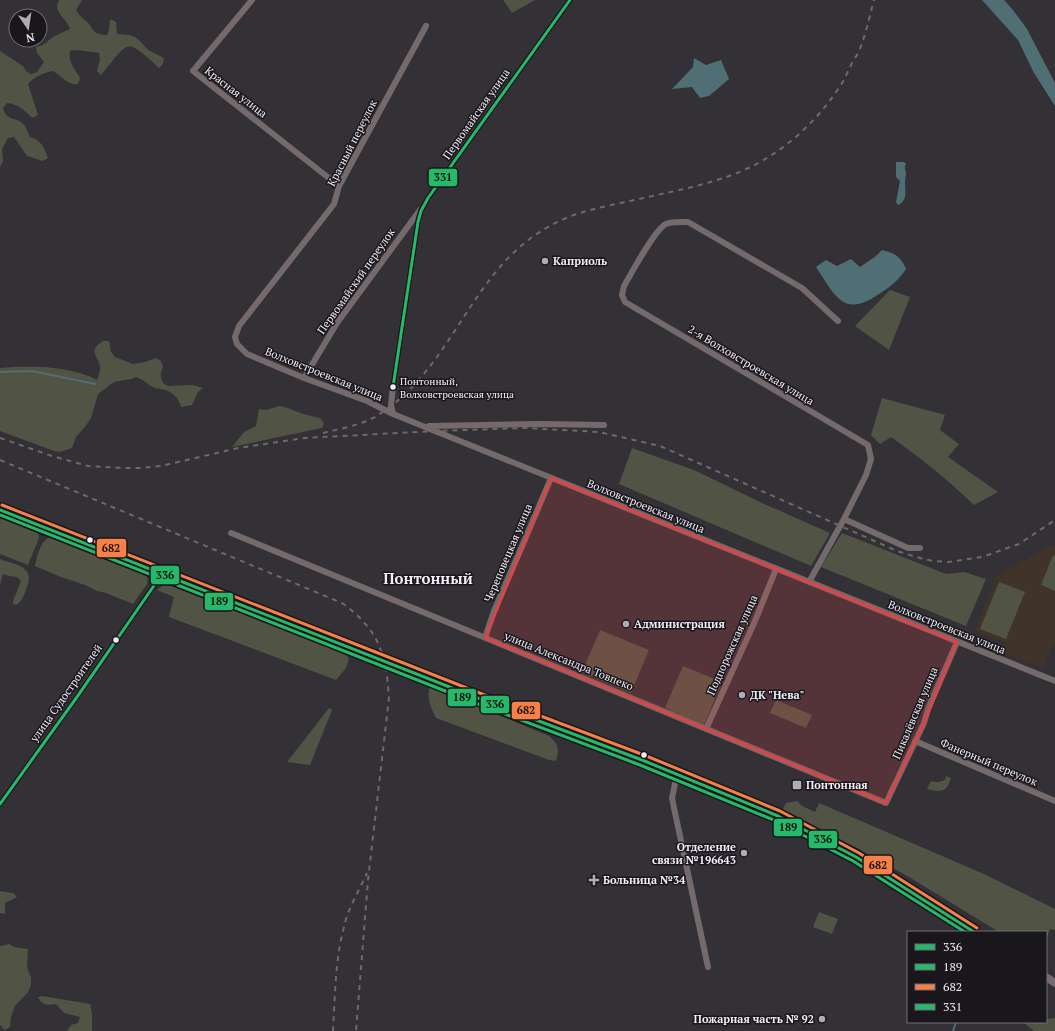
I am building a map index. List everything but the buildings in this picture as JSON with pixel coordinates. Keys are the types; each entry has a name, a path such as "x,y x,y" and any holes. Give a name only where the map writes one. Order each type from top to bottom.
{"main road":[{"path":"0,510 677,774 769,812 814,833 856,857 972,931"}],"street":[{"name":"Красная улица","path":"252,0 193,71 339,186"},
{"name":"Первомайская улица","path":"394,414 391,405 392,387 421,211 428,198 570,0"},
{"name":"Красный переулок","path":"236,341 235,337 239,326 334,204 339,186 426,26"},
{"name":"Первомайский переулок","path":"304,378 337,323 428,198"},
{"name":"2-я Волховстроевская улица","path":"838,321 802,288 688,222 665,224 657,232 624,286 622,295 625,302 868,445 870,459 866,474 844,519"},
{"name":"Волховстроевская улица","path":"236,341 239,347 247,354 304,378 367,401 394,414 551,478 1055,681"},
{"path":"425,426 547,424 604,425"},
{"name":"Череповецкая улица","path":"485,638 494,611 551,478"},
{"path":"809,582 844,519 908,548 920,548"},
{"name":"улица Александра Товпеко","path":"231,533 886,803 891,790"},
{"name":"Подпорожская улица","path":"706,729 776,569"},
{"name":"улица Судостроителей","path":"0,804 77,697 162,574"},
{"name":"Пикалёвская улица","path":"891,790 916,740 957,642"},
{"name":"Фанерный переулок","path":"916,740 1055,801"},
{"path":"677,774 672,798 708,967"}],"highlighted area":[{"path":"551,478 957,642 924,723 886,803 485,638"}],"shaded area":[{"path":"1053,545 1055,546 1055,645 1052,646 1044,668 1002,652 1005,643 975,631 996,575"}],"green space":[{"path":"59,0 82,0 76,10 92,29 100,34 107,35 110,19 116,22 117,34 135,37 148,50 164,58 163,64 159,68 148,57 133,47 127,47 117,55 101,75 97,71 100,59 99,53 80,50 70,51 71,62 80,78 78,84 71,84 53,71 39,75 28,84 38,115 32,118 21,108 7,103 3,108 7,116 21,122 24,125 30,137 37,140 43,147 48,158 43,161 27,156 14,137 8,138 2,149 3,161 0,167 0,51 23,66 26,71 31,74 37,72 44,62 37,53 36,48 48,48 48,41 70,29 59,12 57,5"},
{"path":"503,0 535,0 512,13"},
{"path":"890,290 910,297 889,350 855,326"},
{"path":"103,341 109,341 111,352 115,357 133,364 156,358 161,361 163,367 161,379 163,383 168,386 192,385 203,388 198,392 192,405 181,407 171,393 153,387 136,377 114,382 98,394 91,418 76,437 72,448 60,452 0,431 0,368 37,367 62,369 86,375 97,380 100,368 94,351"},
{"path":"882,398 945,415 940,430 959,444 948,457 998,492 974,505 934,470 891,437 880,444 871,435"},
{"path":"279,406 320,418 324,423 322,428 232,447 244,432 256,426 259,409 266,410"},
{"path":"632,448 694,470 760,502 830,533 811,566 619,484"},
{"path":"0,519 5,519 38,533 39,538 28,565 0,554"},
{"path":"842,533 946,574 964,572 986,579 966,626 821,567"},
{"path":"50,537 145,574 148,579 147,584 133,604 35,566 41,546"},
{"path":"1053,555 1055,556 1055,591 1041,585"},
{"path":"0,559 24,568 29,576 21,601 16,605 13,604 13,601 21,581 17,577 3,574 0,585"},
{"path":"999,582 1025,592 1006,639 980,629"},
{"path":"166,583 341,651 349,658 346,668 336,680 169,617 174,597 157,590"},
{"path":"600,630 649,650 631,693 582,672"},
{"path":"683,666 722,682 704,725 665,708"},
{"path":"430,686 549,736 554,741 558,749 556,761 549,760 436,718 429,698"},
{"path":"776,700 812,715 806,728 770,713"},
{"path":"329,708 332,710 310,765 287,762"},
{"path":"946,776 951,778 945,789 936,791 927,789 931,781 943,781 945,780"},
{"path":"797,801 802,806 815,812 819,803 984,874 1055,909 1055,930 1050,929 1047,937 1047,931 997,931 909,877 857,848 782,811 786,803"},
{"path":"0,891 13,893 17,897 5,903 5,914 0,913"},
{"path":"819,912 838,919 832,934 813,927"},
{"path":"9,944 14,947 28,949 27,967 31,978 31,985 28,992 15,1006 11,1017 10,1027 5,1030 0,1025 0,946"},
{"path":"42,996 90,1004 92,1013 92,1031 67,1031 71,1025 78,1023 80,1017 64,1013 56,1004 47,1005 41,1002 38,997"},
{"path":"1055,1018 1055,1031 1034,1031 1024,1023 1047,1023 1047,1019"}],"water":[{"path":"982,0 1004,0 1027,29 1055,83 1055,106 1034,73 1018,40"},
{"path":"694,58 706,65 721,60 729,79 709,96 700,98 692,87 672,89 693,67"},
{"path":"896,162 904,162 906,164 905,198 898,205 896,202 900,181 896,177"},
{"path":"882,250 897,256 902,261 906,269 887,289 867,301 857,304 848,304 841,300 829,287 816,267 826,260 837,266 851,259 860,267"}],"waterway":[{"path":"0,372 32,371 95,384"},
{"path":"953,1031 956,1023"}],"railway":[{"path":"323,433 354,425 373,418 391,406 412,387 430,367 492,276 510,256 544,229 570,216 583,212 686,188 732,175 764,160 793,139 819,114 843,81 861,46 874,0"},
{"path":"0,438 52,456 88,466 141,468 161,466 238,448 305,438 526,428 599,432 660,446 897,551 923,559 948,562 982,557 1019,544 1055,520"},
{"path":"0,460 342,603 355,613 372,633 383,655 388,682 389,698 368,880 356,1031"},
{"path":"333,1031 336,979 341,940 348,913 367,873"}],"transit line":[{"name":"331","path":"393,387 418,222 421,211 428,198 570,0"},
{"name":"682","path":"2,505 477,692 644,755 780,811 859,853 977,928"},
{"name":"336","path":"0,510 475,697 642,760 778,816 856,857 972,931"},
{"name":"189","path":"0,515 473,702 640,765 776,821 853,861 963,931"},
{"name":"336","path":"0,804 77,697 162,574"}],"place":[{"name":"Каприоль","path":"545,261"},
{"name":"Понтонный, Волховстроевская улица","path":"393,387"},
{"name":"Администрация","path":"626,624"},
{"name":"ДК \"Нева\"","path":"742,695"},
{"name":"Понтонная","path":"797,785"},
{"name":"Отделение связи №196643","path":"744,853"},
{"name":"Больница №34","path":"594,880"},
{"name":"Пожарная часть № 92","path":"822,1019"}],"district":[{"name":"Понтонный","path":"428,578"}]}
